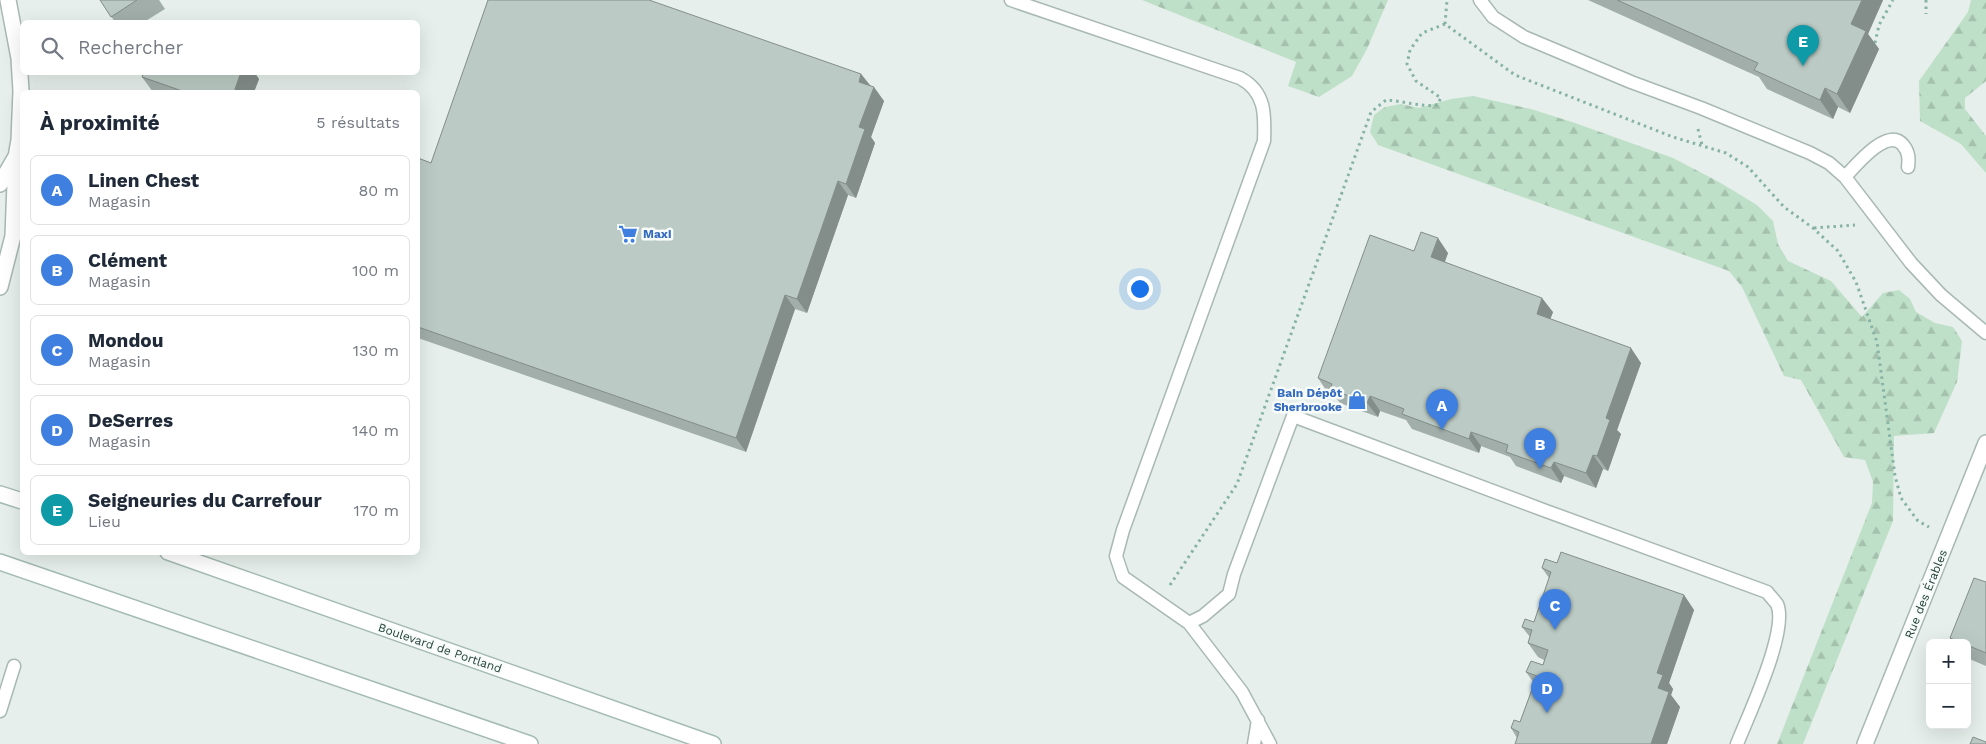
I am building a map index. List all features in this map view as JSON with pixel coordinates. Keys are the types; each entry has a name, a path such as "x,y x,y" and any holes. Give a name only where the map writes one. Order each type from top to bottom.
{"main road":[{"path":"8,0 19,58 20,74"},
{"path":"20,75 21,90"},
{"path":"0,287 13,236 16,157 20,116"},
{"path":"0,184 16,157"},
{"name":"Rue des Érables","path":"1865,744 1986,443"},
{"path":"0,494 20,501"},
{"name":"Boulevard de Portland","path":"177,555 713,744"},
{"path":"0,562 530,744"}],"lane":[{"path":"1011,0 1240,78 1250,84 1258,94 1265,116 1264,141 1125,524 1116,556 1123,577 1189,623 1242,692 1270,744"},
{"path":"1480,0 1493,16 1524,37 1810,153 1829,163 1845,177 1910,263 1941,295 1986,333"},
{"path":"1845,177 1863,158 1883,142 1891,139 1898,140 1905,147 1909,156 1908,168"},
{"path":"1189,623 1203,616 1228,594 1293,416 1767,592 1777,605 1779,621 1776,643 1737,744"},
{"path":"0,711 14,666"},
{"path":"1254,744 1258,720"}],"path":[{"path":"1445,24 1446,0"},
{"path":"1875,43 1879,25 1893,0"},
{"path":"1926,0 1926,14"},
{"path":"1159,602 1237,484 1371,112 1386,100 1406,101 1429,106 1437,105 1441,98 1416,81 1407,64 1410,50 1422,33 1445,24"},
{"path":"1445,24 1515,75 1673,137 1726,153 1748,166 1784,207 1813,228 1838,251 1856,282 1877,342 1895,476 1900,498 1918,521 1948,538"},
{"path":"1813,228 1881,223"}],"green space":[{"path":"1142,0 1388,0 1367,49 1352,76 1319,97 1288,86 1296,62"},
{"path":"1971,0 1986,0 1986,81 1965,98 1965,109 1986,136 1986,173 1961,144 1920,121 1919,81 1968,12"},
{"path":"1473,96 1531,109 1673,158 1719,182 1757,205 1773,221 1778,244 1788,261 1831,281 1862,317 1883,293 1899,290 1910,299 1916,312 1935,323 1953,327 1962,341 1957,382 1934,433 1894,436 1893,521 1803,744 1777,744 1872,503 1873,482 1865,460 1844,457 1801,380 1784,376 1742,287 1729,271 1378,145 1370,132 1374,115 1385,107 1401,104 1419,108 1451,99"}],"building":[{"path":"100,0 137,0 111,17"},
{"name":"Maxi","path":"488,0 649,0 861,74 859,82 874,87 859,127 865,129 846,184 838,181 797,299 785,295 736,438 420,328 420,159 431,163"},
{"path":"1617,0 1862,0 1851,24 1866,31 1837,94 1825,88 1820,100 1754,70 1758,63"},
{"path":"143,75 240,75 235,90 179,90 142,77"},
{"path":"1421,232 1438,238 1431,257 1542,298 1537,314 1631,348 1606,418 1610,420 1597,456 1593,455 1586,473 1554,462 1551,468 1506,452 1508,445 1471,432 1469,439 1402,414 1404,409 1370,396 1367,403 1330,389 1332,384 1318,378 1370,235 1414,251"},
{"path":"1561,552 1684,595 1657,673 1663,675 1658,688 1669,692 1651,744 1515,744 1519,732 1511,728 1514,720 1520,722 1537,676 1526,672 1531,661 1543,665 1548,650 1528,643 1532,630 1522,627 1525,619 1534,622 1551,572 1542,568 1545,559 1557,563"},
{"path":"1974,578 1986,582 1986,653 1971,647 1971,639 1950,638"},
{"path":"1973,737 1986,742 1986,744 1970,744"}],"place":[{"name":"Seigneuries du Carrefour","path":"1803,66"},
{"name":"Maxi","path":"628,234"},
{"name":"Bain Dépôt Sherbrooke","path":"1357,400"},
{"name":"Linen Chest","path":"1442,430"},
{"name":"Clément","path":"1540,469"},
{"name":"Mondou","path":"1555,630"},
{"name":"DeSerres","path":"1547,713"}]}
